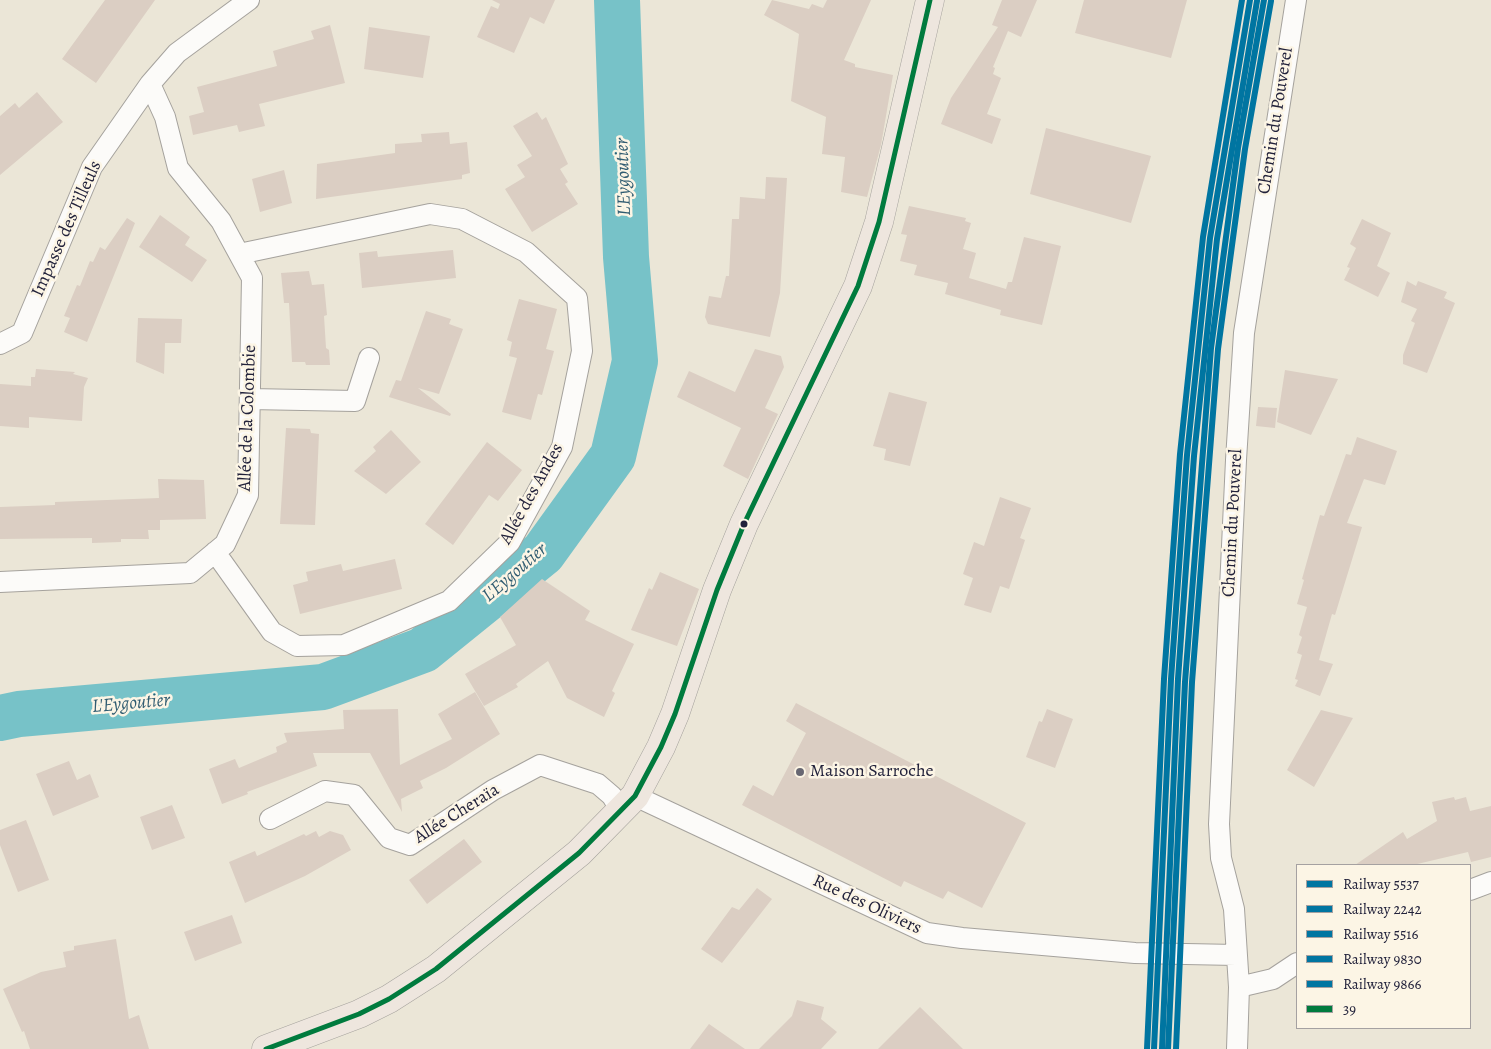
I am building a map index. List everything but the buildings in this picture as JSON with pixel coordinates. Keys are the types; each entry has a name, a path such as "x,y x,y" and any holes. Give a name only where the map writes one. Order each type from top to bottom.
{"main road":[{"path":"266,1049 359,1014 388,999 436,969 579,853 628,803 668,731 717,590 744,524 858,286 880,222 930,0"}],"street":[{"name":"Impasse des Tilleuls","path":"0,344 22,333 92,167 150,84 178,53 249,0"},
{"name":"Chemin du Pouverel","path":"1237,1049 1239,987 1234,909 1221,858 1219,824 1241,382 1244,333 1250,288 1296,0"},
{"name":"Allée de la Colombie","path":"1,584 190,573 225,544 248,495 252,278 221,221 178,168 165,117 150,84"},
{"name":"Allée des Andes","path":"215,552 272,632 297,646 344,646 449,601 510,542 562,447 582,350 577,298 526,252 462,219 430,214 239,254"},
{"path":"250,399 355,401 369,358"},
{"name":"Allée Cheraïa","path":"270,819 324,791 354,796 389,838 410,845 493,790 540,765 598,784 612,796 628,803"},
{"name":"Rue des Oliviers","path":"628,803 927,933 962,938 1135,953 1236,955"},
{"path":"1471,890 1491,882"},
{"path":"1239,987 1273,979 1296,963"}],"waterway":[{"name":"L'Eygoutier","path":"0,718 19,714 323,687 423,650 543,553 613,456 635,361 626,257 617,0"}],"rail line":[{"name":"9866","path":"1147,1049 1164,679 1180,454 1203,237 1242,0"},
{"name":"2242","path":"1154,1049 1171,679 1187,455 1210,238 1250,0"},
{"name":"5537","path":"1168,1049 1185,682 1211,348 1238,148 1264,0"},
{"name":"5516","path":"1162,1049 1178,679 1194,456 1217,239 1257,1"},
{"name":"9830","path":"1176,1049 1192,682 1218,349 1245,149 1271,1"}],"transit line":[{"name":"39","path":"266,1049 359,1014 389,999 436,969 579,853 635,796 661,747 675,714 717,590 744,524 858,286 879,222 930,0"}],"place":[{"name":"Maison Sarroche","path":"800,772"}]}
